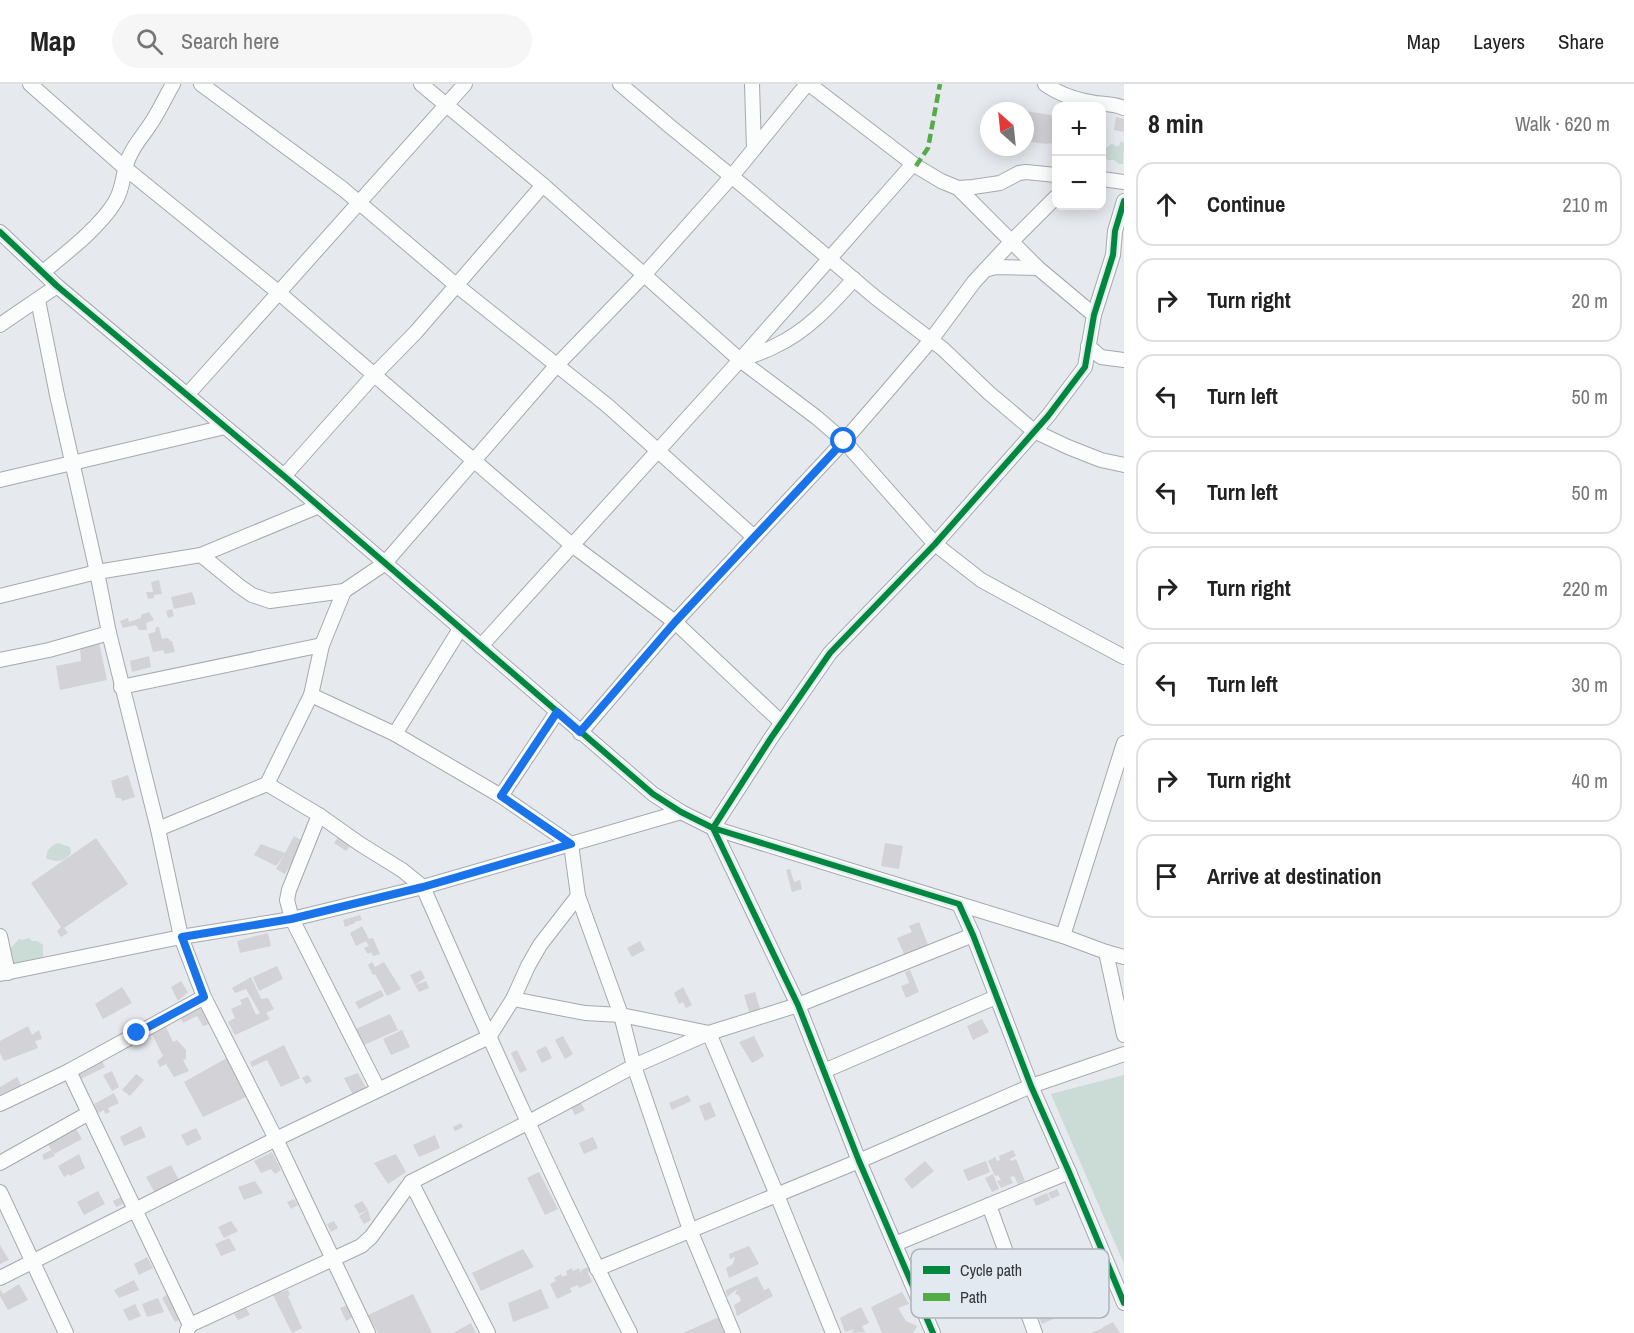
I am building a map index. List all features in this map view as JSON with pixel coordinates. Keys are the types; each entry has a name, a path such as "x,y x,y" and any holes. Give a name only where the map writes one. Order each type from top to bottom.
{"street":[{"path":"30,84 125,168 278,292 572,545 675,622 782,723"},
{"path":"43,272 73,247 115,204 123,188 125,168 130,155 173,84"},
{"path":"201,84 343,189 456,285 608,406 754,537"},
{"path":"421,84 543,185 740,360 844,441 935,544 981,579 1124,657"},
{"path":"188,394 465,84"},
{"path":"620,84 876,298 943,349 989,393 1034,430 1101,460 1124,465"},
{"path":"752,84 754,149"},
{"path":"201,555 252,595 270,601 344,591 384,564 475,462 556,366 644,275 732,176 808,84 913,164 941,182 958,188 973,188 1000,183 1019,173 1052,175"},
{"path":"1045,84 1078,100 1118,105 1124,108"},
{"path":"481,646 740,360 913,164"},
{"path":"1106,180 1124,182"},
{"path":"284,476 416,332 543,185"},
{"path":"958,188 1038,268 1094,315"},
{"path":"580,732 675,622 844,441 931,340 974,282 1052,201"},
{"path":"713,828 830,653 935,544 1048,416 1085,368 1094,315 1113,255 1114,231 1124,201"},
{"path":"0,232 57,286 188,394 653,794 681,812 713,828 1124,957"},
{"path":"985,270 994,267 1038,268"},
{"path":"740,360 777,346 795,334 827,309 854,279"},
{"path":"0,326 57,286"},
{"path":"38,300 121,687 158,829 182,937 204,997 276,1139 333,1259 363,1330"},
{"path":"1088,346 1101,357 1124,360"},
{"path":"0,480 225,427"},
{"path":"0,596 98,572 201,555 318,506"},
{"path":"158,829 267,784 310,695 322,645 344,591"},
{"path":"395,734 460,629"},
{"path":"0,660 49,650 109,633"},
{"path":"121,687 322,645"},
{"path":"310,695 395,734 501,796 571,844 578,896 621,1015 633,1066 690,1230 733,1333"},
{"path":"501,796 557,712"},
{"path":"1063,936 1124,743"},
{"path":"267,784 319,815 402,870 423,887 489,1037 597,1269 630,1333"},
{"path":"0,936 4,973 182,937 291,919 423,887 681,812"},
{"path":"319,815 289,890 287,900 291,919 378,1089"},
{"path":"713,828 798,1005 859,1161 911,1281"},
{"path":"0,1278 276,1139 489,1037 513,999 540,945 578,896"},
{"path":"959,904 1030,1086 1101,1249"},
{"path":"69,1071 188,1329 361,1246 367,1242 411,1182 633,1066 709,1033 798,1005 973,935"},
{"path":"1106,952 1124,1035"},
{"path":"0,1104 69,1071 204,997"},
{"path":"824,1071 996,997"},
{"path":"513,999 585,1013 621,1015 709,1033"},
{"path":"709,1033 833,1333"},
{"path":"597,1269 859,1161 1030,1086 1124,1054"},
{"path":"0,1163 89,1113"},
{"path":"895,1244 1069,1172"},
{"path":"411,1182 488,1333"},
{"path":"0,1191 66,1333"},
{"path":"989,1205 1005,1249"},
{"path":"1109,1267 1124,1303"},
{"path":"927,1318 933,1333"},
{"path":"1030,1318 1035,1333"}],"shaded area":[{"path":"1121,141 1124,143 1123,164 1106,158 1106,148 1111,144 1119,146"},
{"path":"58,843 70,847 71,853 60,861 46,858 49,849"},
{"path":"29,938 43,945 43,958 13,963 9,950 19,939"},
{"path":"1124,1075 1124,1264 1051,1094"}],"building":[{"path":"1034,112 1051,115 1052,143 1034,142"},
{"path":"1116,117 1124,119 1124,132 1114,130"},
{"path":"159,580 162,594 148,599 146,592 153,592 151,582"},
{"path":"192,592 196,604 174,609 171,597"},
{"path":"172,609 174,616 168,618 166,611"},
{"path":"149,612 154,620 146,623 147,630 139,630 136,625 123,628 120,621 128,618 129,622"},
{"path":"156,627 159,627 162,639 168,638 172,641 175,652 165,654 163,650 153,652 148,634 155,632"},
{"path":"99,642 107,680 60,690 56,666 81,661 80,647"},
{"path":"149,656 151,667 132,672 130,661"},
{"path":"128,775 135,797 122,801 121,798 116,798 111,781"},
{"path":"294,836 304,842 285,874 276,869 285,854 276,866 254,855 261,844 285,853"},
{"path":"339,836 352,844 346,851 334,843"},
{"path":"96,838 128,884 64,928 68,933 61,937 57,931 61,927 31,883"},
{"path":"885,843 903,846 899,869 881,866"},
{"path":"790,869 794,882 800,880 802,889 792,892 786,870"},
{"path":"360,915 362,920 345,927 343,920"},
{"path":"919,922 928,945 904,954 897,938 912,932 909,926"},
{"path":"362,926 369,939 373,938 380,954 373,956 371,952 368,954 364,948 369,946 366,941 356,946 350,933"},
{"path":"268,933 271,946 240,953 237,941"},
{"path":"640,941 645,950 632,957 627,948"},
{"path":"372,962 375,967 384,962 401,989 387,996 368,965"},
{"path":"277,966 283,979 259,991 253,977"},
{"path":"421,970 425,978 415,985 410,975"},
{"path":"910,970 919,992 906,998 901,986 909,983 905,972"},
{"path":"251,977 261,999 268,998 274,1009 266,1013 270,1019 235,1035 228,1022 235,1018 231,1009 242,1004 240,1000 248,997 256,1015 260,1013 246,989 235,993 232,988"},
{"path":"181,981 188,992 178,1001 171,987"},
{"path":"426,981 429,988 419,992 415,985"},
{"path":"122,987 132,1003 103,1019 95,1004"},
{"path":"683,987 692,1005 686,1008 683,1002 679,1004 674,993"},
{"path":"381,990 384,996 359,1009 355,1002"},
{"path":"755,992 761,1012 750,1015 744,995"},
{"path":"197,1006 203,1007 210,1024 203,1026 197,1016 183,1023 180,1016"},
{"path":"390,1014 398,1030 364,1045 356,1029"},
{"path":"982,1019 989,1032 973,1040 967,1026"},
{"path":"165,1025 173,1042 177,1040 186,1050 186,1059 183,1060 189,1071 174,1077 166,1064 160,1067 157,1061 163,1056 151,1032"},
{"path":"28,1026 32,1035 39,1030 42,1039 35,1041 38,1048 4,1061 0,1053 0,1041"},
{"path":"402,1030 410,1047 391,1055 383,1039"},
{"path":"563,1036 573,1054 565,1059 555,1040"},
{"path":"754,1036 764,1056 752,1063 739,1042"},
{"path":"284,1045 300,1078 281,1087 267,1060 252,1067 250,1062"},
{"path":"546,1046 552,1058 542,1063 536,1051"},
{"path":"517,1050 527,1070 520,1073 511,1053"},
{"path":"227,1058 246,1097 203,1117 184,1082"},
{"path":"101,1059 105,1067 81,1079 77,1071"},
{"path":"112,1071 119,1087 112,1091 103,1075"},
{"path":"358,1073 366,1088 353,1095 344,1078"},
{"path":"136,1074 144,1080 130,1096 122,1090"},
{"path":"308,1075 312,1081 306,1084 302,1078"},
{"path":"17,1077 23,1089 0,1100 0,1087"},
{"path":"114,1093 119,1103 108,1108 110,1112 105,1114 104,1110 98,1113 94,1104"},
{"path":"688,1095 691,1101 672,1110 669,1103"},
{"path":"578,1098 585,1110 575,1115 569,1103"},
{"path":"710,1102 716,1116 705,1121 699,1106"},
{"path":"461,1123 463,1127 455,1131 453,1127"},
{"path":"141,1126 146,1137 124,1146 120,1137"},
{"path":"75,1127 82,1139 54,1154 47,1143"},
{"path":"196,1128 202,1139 187,1146 181,1135"},
{"path":"435,1135 440,1148 419,1157 413,1145"},
{"path":"593,1137 598,1148 584,1154 579,1143"},
{"path":"51,1150 55,1156 44,1160 42,1155"},
{"path":"1013,1150 1016,1156 1010,1159 1012,1161 1016,1159 1025,1181 1018,1184 1014,1176 1010,1177 1013,1183 1001,1188 997,1181 1001,1180 998,1175 995,1176 988,1161 995,1157 997,1161 1000,1160 999,1156"},
{"path":"272,1152 281,1170 275,1174 271,1169 261,1173 254,1161"},
{"path":"79,1154 85,1168 64,1177 58,1166"},
{"path":"396,1154 406,1172 388,1184 374,1163"},
{"path":"925,1161 934,1171 912,1189 904,1179"},
{"path":"986,1161 990,1172 968,1181 963,1170"},
{"path":"171,1165 179,1180 155,1193 146,1177"},
{"path":"539,1172 558,1209 545,1215 527,1178"},
{"path":"993,1174 999,1189 992,1192 985,1178"},
{"path":"255,1181 263,1193 244,1200 238,1187"},
{"path":"1057,1189 1060,1195 1051,1199 1048,1193"},
{"path":"98,1191 105,1204 84,1215 77,1202"},
{"path":"1047,1193 1050,1200 1036,1206 1033,1199"},
{"path":"121,1197 125,1203 116,1207 113,1201"},
{"path":"294,1199 298,1205 291,1209 287,1202"},
{"path":"362,1201 368,1210 359,1214 354,1205"},
{"path":"368,1210 371,1220 364,1224 359,1216"},
{"path":"231,1221 238,1231 224,1238 218,1227"},
{"path":"334,1221 338,1228 331,1232 327,1224"},
{"path":"229,1238 236,1250 221,1256 215,1244"},
{"path":"0,1245 9,1260 0,1264"},
{"path":"749,1246 759,1264 729,1278 726,1268 733,1264 735,1257 730,1259 729,1254"},
{"path":"523,1249 534,1267 481,1291 472,1273"},
{"path":"147,1257 153,1268 139,1275 134,1264"},
{"path":"588,1267 592,1282 579,1288 578,1285 570,1288 572,1292 557,1299 550,1284 556,1281 554,1278 561,1274 562,1277 567,1275 566,1271 572,1268 573,1271 579,1268 582,1275 581,1270"},
{"path":"757,1276 764,1290 769,1288 773,1296 737,1316 734,1305 741,1301 739,1295 735,1294 737,1289 727,1297 726,1290"},
{"path":"134,1280 139,1290 119,1298 114,1290"},
{"path":"19,1284 28,1300 8,1310 0,1296 0,1289 3,1294"},
{"path":"541,1289 549,1308 513,1322 508,1303"},
{"path":"288,1290 290,1295 288,1296 302,1328 292,1333 273,1295"},
{"path":"902,1292 909,1304 898,1308 906,1321 917,1326 913,1333 882,1333 871,1307"},
{"path":"168,1294 181,1319 175,1322 162,1298"},
{"path":"413,1294 432,1333 378,1333 368,1315"},
{"path":"158,1298 164,1312 147,1317 142,1304"},
{"path":"135,1304 141,1316 129,1321 123,1310"},
{"path":"347,1305 353,1317 346,1321 340,1308"},
{"path":"861,1307 869,1323 862,1326 865,1332 851,1333 855,1329 845,1332 840,1318"},
{"path":"246,1308 250,1315 238,1320 234,1314"},
{"path":"719,1317 726,1333 683,1333"},
{"path":"1040,1318 1056,1318 1042,1324"},
{"path":"1113,1322 1120,1333 1091,1333 1103,1328"},
{"path":"471,1323 476,1333 453,1333"}],"marked path":[{"path":"916,166 928,148 940,84"}],"cycle path":[{"path":"911,1282 859,1161 798,1005 713,828 771,738 830,653 935,544 1048,416 1085,367 1094,315 1113,255 1115,231 1124,201"},
{"path":"0,232 57,286 284,476 653,794 681,812 713,828 959,904 1031,1086 1101,1249"},
{"path":"1109,1267 1124,1303"},
{"path":"927,1318 933,1333"}],"route":[{"path":"137,1033 204,997 182,937 291,919 423,887 571,844 501,796 557,712 580,732 675,622 844,441"}]}
